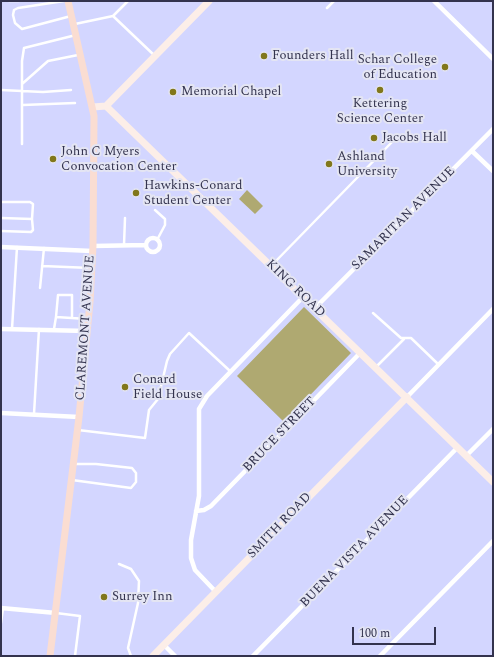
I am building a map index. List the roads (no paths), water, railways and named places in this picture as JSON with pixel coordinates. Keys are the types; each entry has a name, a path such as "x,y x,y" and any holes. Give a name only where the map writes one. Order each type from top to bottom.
{"main road":[{"name":"CLAREMONT AVENUE","path":"50,656 78,430 89,319 92,268 93,107 68,1"}],"street":[{"path":"93,107 106,106 209,1"},
{"path":"434,1 493,59"},
{"name":"KING ROAD","path":"106,106 361,352 493,482"},
{"name":"SAMARITAN AVENUE","path":"315,308 493,129"},
{"path":"472,150 493,171"},
{"path":"150,239 157,240 160,246 156,251 150,252 146,245 150,239"},
{"path":"1,247 92,249 146,245"},
{"path":"216,592 192,566 191,540 200,483 200,409 207,396 303,297"},
{"path":"407,397 493,309"},
{"path":"1,329 54,329 87,331"},
{"name":"BRUCE STREET","path":"196,512 211,506 361,352"},
{"name":"SMITH ROAD","path":"153,656 166,648 216,592 407,397"},
{"path":"1,413 79,417"},
{"path":"466,456 493,429"},
{"name":"BUENA VISTA AVENUE","path":"253,656 458,447"},
{"path":"380,656 493,541"},
{"path":"2,608 56,613"},
{"path":"166,648 175,656"}],"lane":[{"path":"9,1 19,1"},
{"path":"64,1 18,8 14,10 13,15 16,23 22,29 72,16"},
{"path":"74,24 113,16 128,1"},
{"path":"327,8 334,1"},
{"path":"113,16 155,56"},
{"path":"22,144 22,61 24,48 76,35"},
{"path":"22,84 48,62 81,54"},
{"path":"1,90 71,90"},
{"path":"22,105 75,103"},
{"path":"272,266 393,141"},
{"path":"1,202 30,202 33,204 31,232 1,231"},
{"path":"155,210 165,219 165,225 157,240"},
{"path":"1,218 32,219"},
{"path":"124,246 125,218"},
{"path":"12,329 17,247"},
{"path":"40,288 44,248"},
{"path":"42,266 92,268"},
{"path":"54,329 58,295 72,295 72,318"},
{"path":"373,313 393,332 405,338 411,338 438,364"},
{"path":"56,317 89,319"},
{"path":"34,414 39,329"},
{"path":"78,430 146,438 149,410 158,399 166,361 170,354 189,333 230,371"},
{"path":"376,367 405,338"},
{"path":"72,480 131,488 135,485 137,477 132,468 96,464 74,464"},
{"path":"119,564 131,569 139,581 138,603 128,648 131,656"},
{"path":"1,624 2,608"},
{"path":"56,613 80,616 75,656"}],"place":[{"name":"Founders Hall","path":"264,56"},
{"name":"Schar College of Education","path":"445,67"},
{"name":"Kettering Science Center","path":"380,90"},
{"name":"Memorial Chapel","path":"173,92"},
{"name":"Jacobs Hall","path":"374,138"},
{"name":"John C Myers Convocation Center","path":"53,159"},
{"name":"Ashland University","path":"329,164"},
{"name":"Hawkins-Conard Student Center","path":"136,193"},
{"name":"Conard Field House","path":"125,387"},
{"name":"Surrey Inn","path":"104,597"}]}
